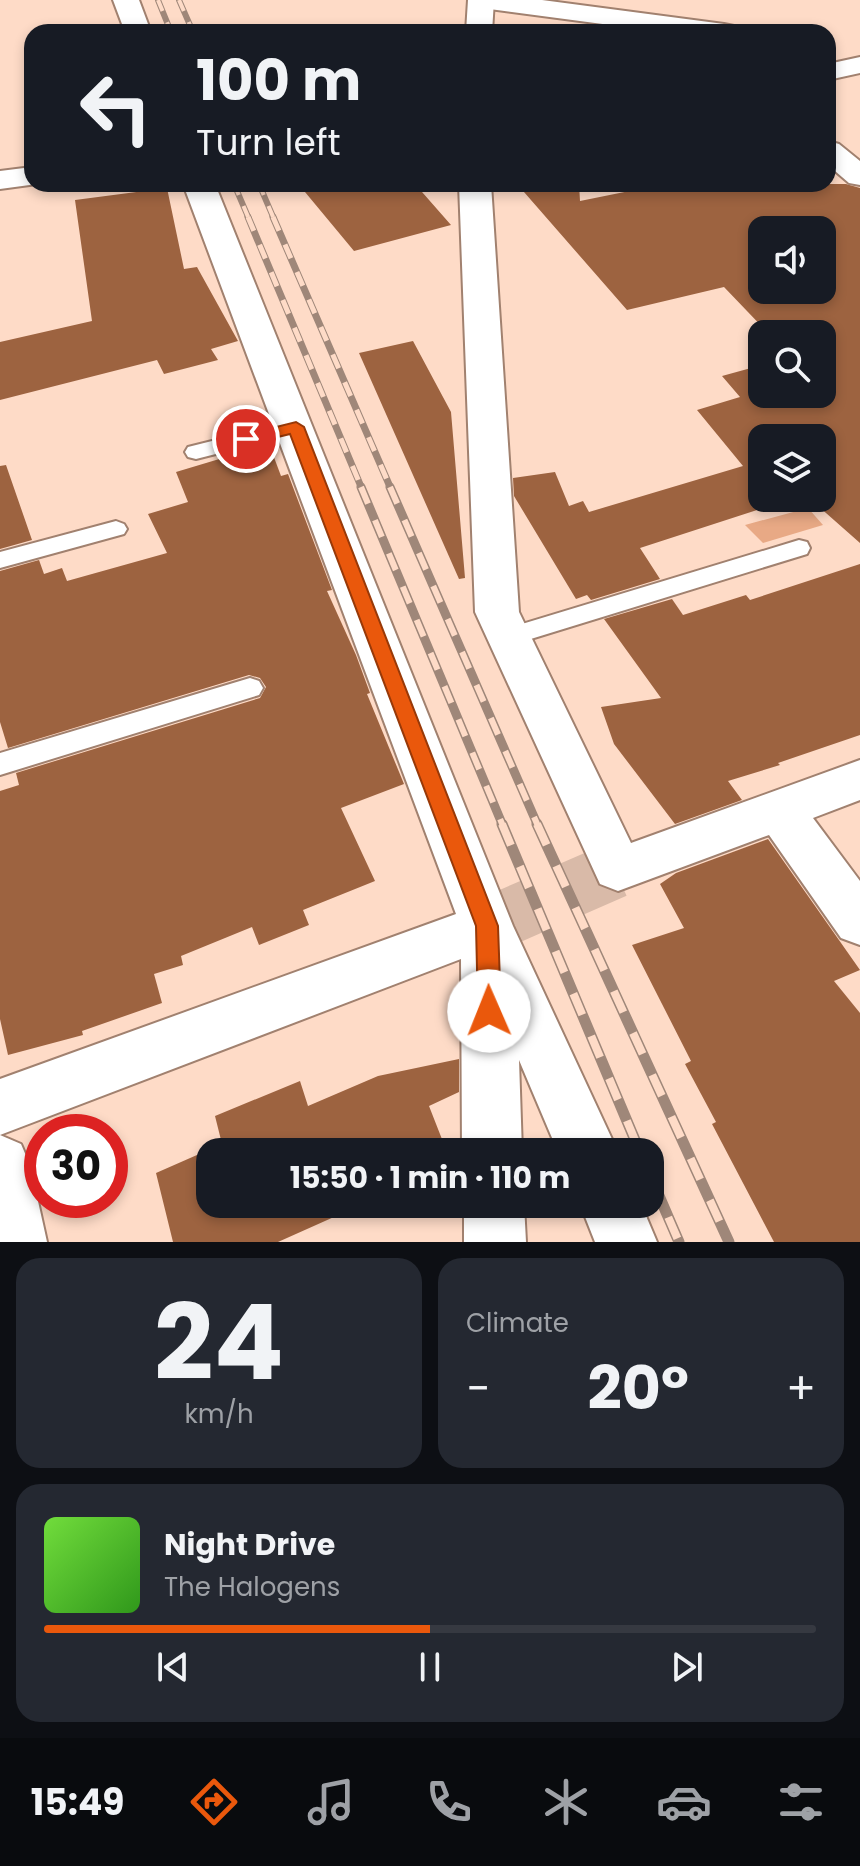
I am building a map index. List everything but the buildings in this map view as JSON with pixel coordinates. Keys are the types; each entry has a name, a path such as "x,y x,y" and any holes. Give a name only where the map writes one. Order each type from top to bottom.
{"street":[{"path":"126,0 135,24"},
{"path":"480,24 482,0 664,24"},
{"path":"836,70 860,65"},
{"path":"836,156 860,176"},
{"path":"0,180 24,177"},
{"path":"202,192 296,427 487,926 582,1138"},
{"path":"475,192 497,612 618,869 860,780"},
{"path":"780,811 860,922"},
{"path":"0,1107 487,926"},
{"path":"487,926 492,1138"},
{"path":"0,1165 16,1242"},
{"path":"494,1218 495,1242"},
{"path":"616,1218 626,1242"}],"lane":[{"path":"196,452 296,427"},
{"path":"0,560 116,529"},
{"path":"508,637 799,548"},
{"path":"0,764 250,688"}],"shaded area":[{"path":"793,512 812,512 823,525 763,543 745,525"}],"tunnel":[{"path":"487,926 618,869"}],"railway":[{"path":"158,0 168,24"},
{"path":"179,0 190,24"},
{"path":"237,192 249,219"},
{"path":"262,192 274,219"},
{"path":"248,217 362,489"},
{"path":"273,217 391,489"},
{"path":"361,487 503,826"},
{"path":"390,487 538,826"},
{"path":"502,824 634,1138"},
{"path":"537,824 729,1242"},
{"path":"664,1207 679,1242"}],"route":[{"path":"246,439 296,427 487,926 489,1011"}]}
